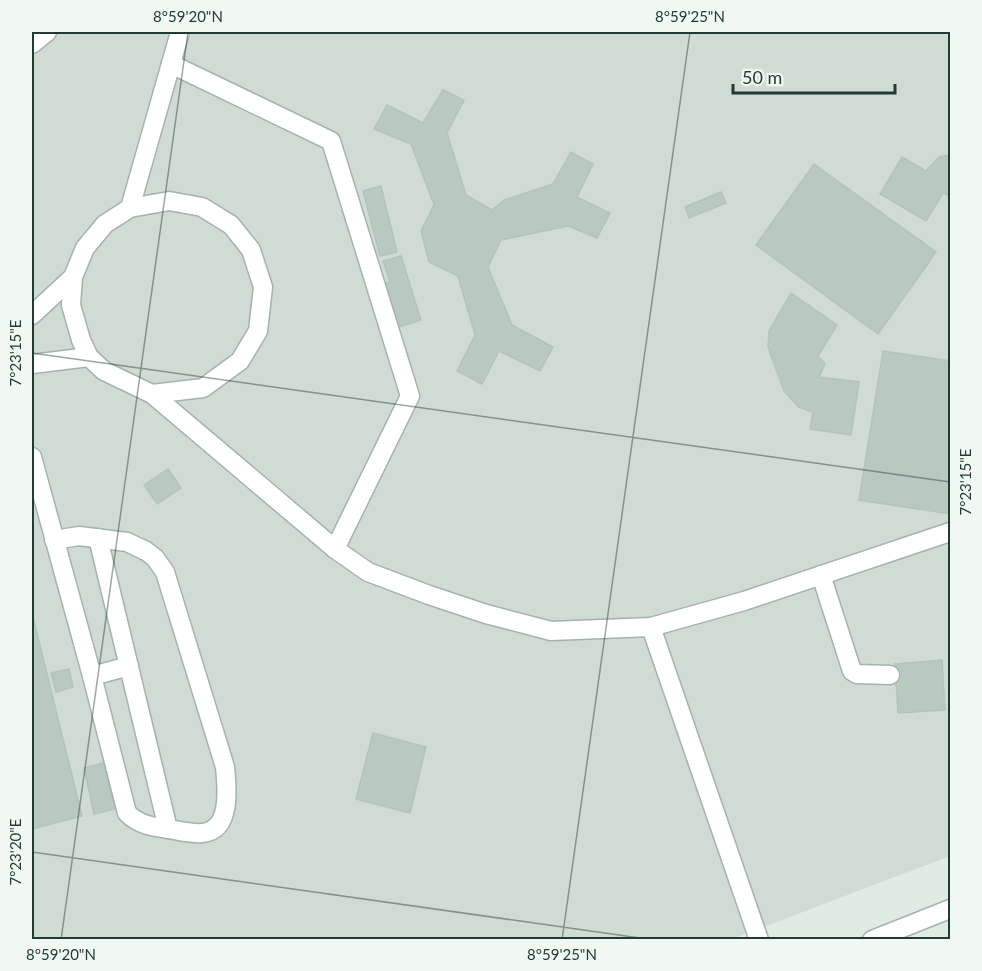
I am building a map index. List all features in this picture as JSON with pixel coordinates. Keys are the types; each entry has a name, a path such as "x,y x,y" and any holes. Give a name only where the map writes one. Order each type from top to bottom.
{"lane":[{"path":"32,44 47,32"},
{"path":"130,208 180,32"},
{"path":"171,64 331,141 410,396 335,549"},
{"path":"152,394 203,388 240,361 258,331 263,288 251,250 231,225 202,207 169,201 130,208 105,224 85,248 74,277 71,305 81,340 89,357 104,371 152,394 335,549 368,572 429,596 551,631 651,627 744,601 951,532"},
{"path":"33,312 74,277"},
{"path":"32,364 89,357"},
{"path":"32,457 39,517 54,540 127,813 135,821 149,826 200,834 210,832 219,825 226,807 228,793 225,766 165,572 146,551 127,542 79,536 54,540"},
{"path":"98,538 168,829"},
{"path":"821,575 852,671 857,674 890,675"},
{"path":"651,627 759,939"},
{"path":"92,676 129,666"},
{"path":"872,939 951,909"}],"shaded area":[{"path":"32,32 950,32 950,856 732,939 32,939"}],"building":[{"path":"443,90 464,100 447,133 466,195 492,210 504,200 553,184 571,152 593,164 577,197 610,213 597,238 568,226 501,240 488,267 512,325 553,347 540,371 499,351 482,384 457,371 475,335 458,276 429,262 421,231 434,205 411,144 374,129 387,105 423,123"},
{"path":"950,155 950,196 943,193 926,221 880,194 902,157 926,171 939,157"},
{"path":"814,164 936,252 878,334 756,245"},
{"path":"381,186 397,252 380,256 363,191"},
{"path":"721,192 726,203 689,218 685,207"},
{"path":"401,256 421,320 392,329 378,286 390,282 383,261"},
{"path":"791,293 837,325 818,356 825,364 819,377 859,382 851,435 810,429 813,412 799,407 784,391 768,347 769,331"},
{"path":"883,351 950,361 950,514 859,500"},
{"path":"168,469 181,488 157,504 144,485"},
{"path":"32,613 82,816 32,829"},
{"path":"942,660 945,710 898,713 895,664"},
{"path":"69,669 73,687 56,692 51,673"},
{"path":"373,733 426,747 410,813 356,799"},
{"path":"104,763 115,809 94,814 84,768"}]}
